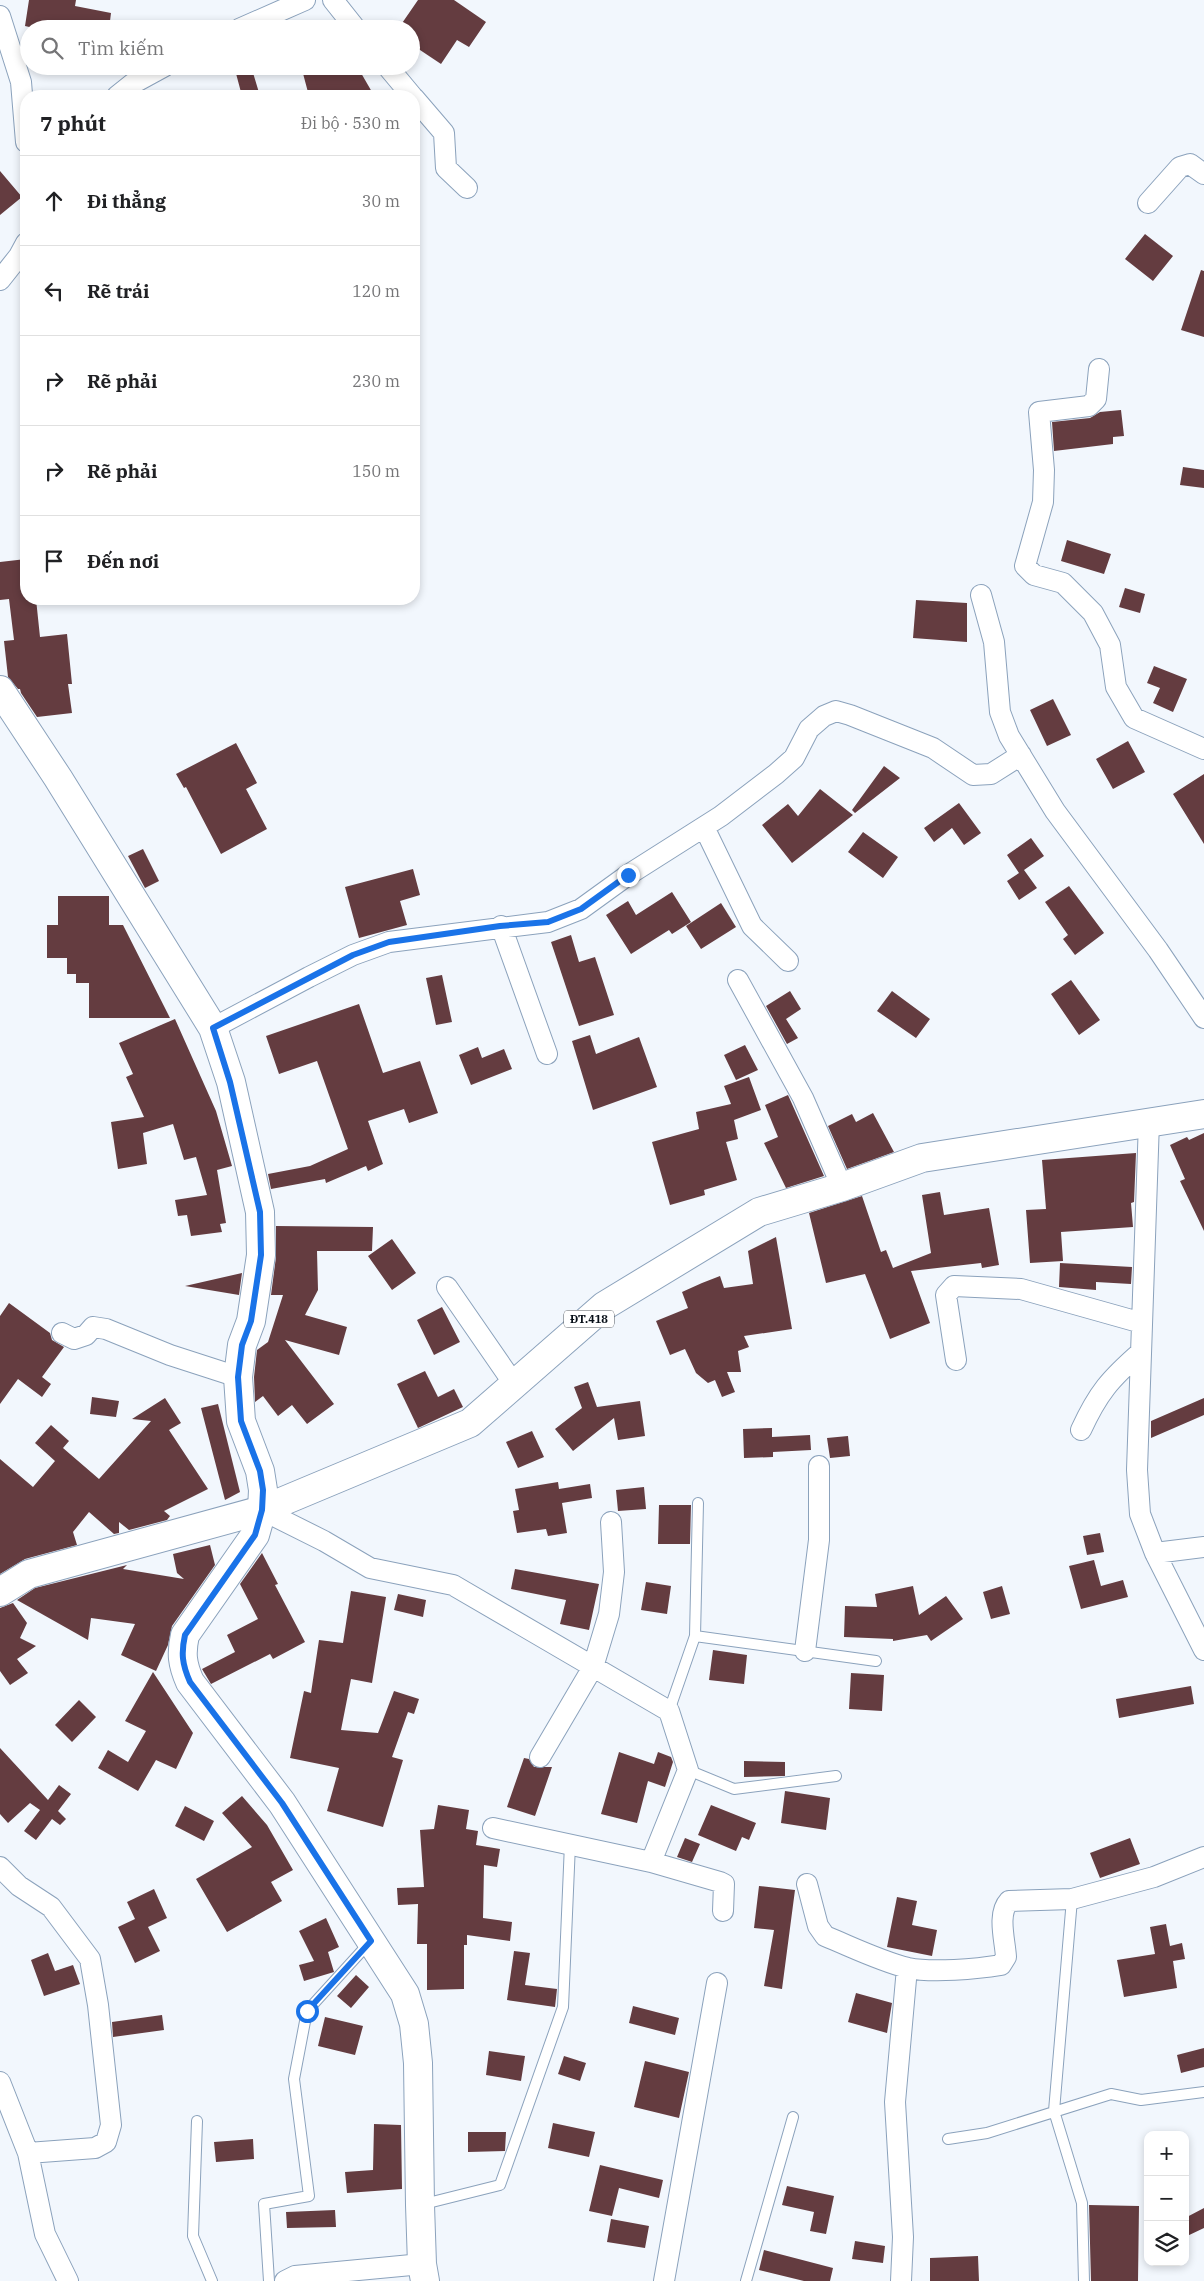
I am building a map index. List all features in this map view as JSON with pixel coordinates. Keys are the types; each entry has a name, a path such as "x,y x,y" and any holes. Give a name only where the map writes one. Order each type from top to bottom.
{"street":[{"path":"259,20 305,0"},
{"path":"333,0 349,20"},
{"path":"0,20 21,82 22,90"},
{"path":"124,90 149,75"},
{"path":"395,75 407,90"},
{"path":"420,105 444,133 446,168 468,188"},
{"path":"1148,203 1180,167 1190,164 1204,174"},
{"path":"0,280 20,254"},
{"path":"1098,369 1096,399 1090,406 1039,412 1044,470 1043,502 1026,566 1034,575 1063,583 1093,614 1110,645 1116,687 1134,718 1204,749"},
{"path":"981,595 994,642 1000,712 1009,736 1055,811 1158,950 1204,1018"},
{"path":"0,690 58,778 213,1028 230,1082 260,1212 261,1255 251,1321 242,1345 238,1377 241,1421 260,1471 263,1490 262,1510 255,1535 185,1635 181,1652 183,1667 190,1682 282,1803 405,1994 414,2024 418,2063 420,2205 424,2272 296,2276 286,2281"},
{"path":"213,1028 353,955 389,942 500,926 548,922 581,909 628,875 704,827 776,774 794,758 809,729 824,716 836,711 933,748 973,775 991,774 1021,755"},
{"path":"704,827 752,926 788,961"},
{"path":"500,926 547,1054"},
{"path":"738,980 803,1098 842,1187"},
{"name":"ĐT.418","path":"0,1592 29,1574 262,1510 470,1423 604,1306 759,1212 842,1187 922,1158 1149,1121 1204,1114"},
{"path":"1149,1121 1137,1470 1140,1514 1155,1552 1204,1650"},
{"path":"956,1360 946,1295 954,1286 1021,1289 1142,1323"},
{"path":"447,1287 514,1384"},
{"path":"62,1333 74,1339 86,1335 93,1327 106,1328 170,1355 238,1377"},
{"path":"1081,1430 1094,1402 1113,1376 1141,1352"},
{"path":"805,1651 819,1540 819,1466"},
{"path":"262,1510 324,1541 370,1568 453,1585 669,1711 688,1770 651,1862"},
{"path":"540,1758 593,1667 609,1614 614,1572 611,1522"},
{"path":"1155,1552 1204,1547"},
{"path":"493,1828 651,1862 724,1884 723,1911"},
{"path":"807,1884 818,1926 825,1936 907,1968 923,1970 1000,1965 1006,1957 1003,1914 1004,1906 1009,1901 1072,1899 1154,1877 1204,1857"},
{"path":"0,1867 19,1886 51,1908 90,1958 98,2005 111,2125 106,2142 95,2148 28,2152"},
{"path":"901,2281 902,2237 895,2102 907,1968"},
{"path":"664,2281 717,1983"},
{"path":"0,2082 28,2152 45,2234 68,2281"}],"lane":[{"path":"669,1711 695,1636 698,1503"},
{"path":"695,1636 876,1661"},
{"path":"688,1770 734,1790 836,1776"},
{"path":"420,2205 500,2186 563,2007 570,1844"},
{"path":"1072,1899 1054,2111 1082,2203 1084,2281"},
{"path":"269,2281 264,2204 308,2196 294,2080 307,2011 371,1941"},
{"path":"948,2139 987,2133 1111,2094 1141,2100 1204,2092"},
{"path":"746,2281 793,2117"},
{"path":"196,2121 193,2236 212,2281"}],"building":[{"path":"29,0 76,0 75,6 111,13 110,20 26,20"},
{"path":"418,0 454,0 486,22 469,47 457,40 441,64 420,50 420,20 404,20"},
{"path":"236,75 254,75 258,90 240,90"},
{"path":"303,75 362,75 371,90 307,90"},
{"path":"0,171 20,195 20,199 0,215"},
{"path":"1145,234 1173,256 1153,281 1125,259"},
{"path":"1201,270 1204,271 1204,337 1181,330"},
{"path":"1121,410 1124,436 1113,437 1113,444 1054,451 1052,422 1090,418 1100,412"},
{"path":"1183,467 1204,470 1204,488 1180,485"},
{"path":"1067,540 1111,554 1104,574 1061,561"},
{"path":"20,560 20,605 37,605 40,637 67,634 72,684 68,684 72,713 37,717 20,689 8,677 4,641 14,640 9,599 0,600 0,562"},
{"path":"1125,588 1145,594 1140,613 1119,607"},
{"path":"916,600 967,603 967,642 913,638"},
{"path":"1154,666 1187,679 1173,712 1153,703 1160,688 1147,683"},
{"path":"1053,699 1071,735 1047,746 1030,710"},
{"path":"1128,741 1145,772 1113,789 1096,759"},
{"path":"236,743 257,783 246,789 267,829 221,854 186,787 184,788 176,774"},
{"path":"884,766 900,778 855,813 852,810"},
{"path":"1204,774 1204,844 1173,794"},
{"path":"820,789 853,815 792,863 762,825 788,804 798,816"},
{"path":"959,803 981,833 964,845 952,828 934,842 924,828"},
{"path":"863,832 898,857 883,878 848,852"},
{"path":"1031,838 1044,856 1024,870 1037,888 1019,900 1007,881 1019,873 1007,855"},
{"path":"143,849 159,881 145,888 128,856"},
{"path":"413,869 420,895 400,901 407,925 359,938 345,887"},
{"path":"1069,886 1104,933 1075,955 1063,939 1068,935 1045,902"},
{"path":"672,892 691,922 672,934 669,930 631,954 606,915 628,901 636,915"},
{"path":"58,896 109,896 109,925 123,925 170,1018 89,1018 89,983 76,983 76,974 67,974 67,958 47,958 47,925 58,925"},
{"path":"721,903 736,927 701,949 686,926"},
{"path":"571,935 579,962 595,957 614,1015 579,1026 551,942"},
{"path":"442,975 452,1022 436,1025 426,978"},
{"path":"1071,980 1100,1020 1079,1035 1051,994"},
{"path":"790,991 801,1009 786,1019 798,1038 787,1044 766,1006"},
{"path":"892,991 930,1019 916,1038 877,1011"},
{"path":"359,1004 383,1073 420,1061 438,1113 409,1123 404,1109 368,1121 383,1164 368,1171 366,1166 326,1183 325,1179 271,1189 268,1174 310,1166 348,1149 317,1061 279,1074 266,1036"},
{"path":"175,1019 216,1111 232,1166 217,1170 226,1223 220,1224 222,1232 191,1236 187,1215 178,1216 175,1200 207,1195 196,1157 184,1160 173,1124 143,1133 147,1164 118,1169 111,1122 144,1117 126,1077 133,1074 119,1043"},
{"path":"590,1035 596,1054 639,1037 657,1087 593,1110 572,1041"},
{"path":"745,1045 758,1070 736,1080 724,1055"},
{"path":"478,1047 482,1058 504,1049 512,1069 471,1085 459,1055"},
{"path":"749,1077 761,1110 734,1120 738,1139 726,1142 737,1180 704,1190 705,1195 670,1205 652,1142 699,1129 696,1112 731,1104 724,1086"},
{"path":"788,1095 824,1176 786,1188 764,1143 778,1137 765,1105"},
{"path":"873,1113 894,1152 847,1169 828,1126 852,1114 856,1122"},
{"path":"1204,1133 1204,1231 1180,1181 1185,1179 1170,1145 1187,1137 1189,1140"},
{"path":"1136,1153 1134,1202 1131,1203 1133,1227 1061,1232 1063,1261 1030,1263 1026,1210 1046,1209 1042,1160"},
{"path":"940,1192 944,1215 989,1208 999,1265 982,1268 981,1263 911,1271 930,1323 890,1339 865,1274 826,1283 809,1213 862,1196 881,1252 886,1250 893,1268 931,1253 922,1195"},
{"path":"276,1226 373,1227 372,1251 317,1251 318,1290 305,1315 347,1327 339,1355 285,1340 334,1404 307,1424 292,1405 278,1416 263,1396 255,1402 254,1377 257,1350 268,1342 283,1295 271,1295 276,1257"},
{"path":"776,1237 792,1329 744,1336 749,1347 738,1351 741,1372 727,1372 735,1392 722,1397 715,1380 708,1383 696,1373 685,1349 670,1355 656,1321 688,1308 682,1292 720,1276 724,1288 753,1284 748,1251"},
{"path":"392,1239 416,1273 392,1290 368,1256"},
{"path":"1060,1263 1132,1267 1131,1284 1096,1282 1096,1290 1059,1287"},
{"path":"242,1273 239,1295 185,1286"},
{"path":"9,1303 50,1333 52,1340 64,1347 42,1377 51,1384 42,1397 18,1379 0,1404 0,1316"},
{"path":"442,1307 460,1342 434,1355 417,1320"},
{"path":"425,1371 438,1397 454,1389 463,1407 418,1428 397,1384"},
{"path":"588,1382 597,1407 640,1401 645,1436 618,1440 614,1418 573,1451 555,1429 582,1408 574,1387"},
{"path":"92,1397 119,1401 116,1417 90,1414"},
{"path":"165,1398 181,1423 169,1430 208,1489 164,1511 170,1516 167,1520 129,1530 119,1522 119,1533 114,1534 89,1512 73,1532 77,1545 25,1559 0,1574 0,1459 33,1487 55,1461 35,1443 51,1425 69,1441 63,1448 99,1479 151,1421 132,1419"},
{"path":"1204,1398 1204,1415 1151,1438 1151,1421"},
{"path":"218,1404 240,1492 225,1500 201,1408"},
{"path":"772,1428 772,1437 810,1435 811,1450 773,1452 773,1457 744,1458 743,1429"},
{"path":"532,1431 544,1457 518,1468 506,1442"},
{"path":"848,1436 850,1456 830,1458 827,1438"},
{"path":"558,1482 559,1489 590,1484 592,1498 562,1503 567,1533 548,1536 546,1529 517,1533 513,1511 519,1510 515,1489"},
{"path":"644,1487 646,1509 618,1511 616,1490"},
{"path":"659,1505 691,1505 690,1544 658,1544"},
{"path":"1100,1533 1104,1552 1087,1555 1083,1536"},
{"path":"210,1545 215,1565 172,1626 168,1645 156,1671 121,1655 135,1624 91,1618 88,1640 17,1600 35,1588 127,1565 123,1569 184,1579 177,1573 173,1554"},
{"path":"262,1553 278,1584 275,1585 305,1642 273,1659 270,1654 211,1684 202,1669 235,1652 227,1635 258,1619 240,1584"},
{"path":"1094,1560 1101,1586 1123,1580 1128,1597 1081,1609 1069,1566"},
{"path":"515,1569 599,1584 589,1630 560,1624 566,1600 511,1589"},
{"path":"646,1582 671,1586 667,1614 641,1610"},
{"path":"913,1586 919,1615 946,1596 963,1619 931,1641 927,1635 893,1641 893,1639 844,1637 845,1606 877,1607 875,1594"},
{"path":"1002,1586 1010,1614 991,1619 983,1592"},
{"path":"351,1591 386,1597 372,1683 351,1679 341,1730 378,1733 394,1691 419,1699 414,1714 408,1712 392,1757 403,1760 383,1827 327,1811 339,1768 290,1758 304,1691 311,1693 319,1640 343,1643"},
{"path":"398,1594 426,1600 423,1617 394,1610"},
{"path":"13,1603 27,1623 20,1638 36,1646 17,1659 28,1673 10,1685 0,1671 0,1608"},
{"path":"713,1650 747,1655 744,1684 709,1680"},
{"path":"153,1672 193,1733 176,1769 156,1760 138,1791 98,1768 108,1750 128,1762 146,1731 125,1721"},
{"path":"851,1673 884,1675 882,1711 849,1709"},
{"path":"1191,1686 1194,1704 1119,1718 1116,1699"},
{"path":"79,1700 96,1717 72,1742 55,1725"},
{"path":"0,1748 48,1800 59,1785 71,1794 58,1811 66,1819 60,1825 52,1819 36,1840 24,1831 40,1810 30,1803 8,1823 0,1814"},
{"path":"619,1752 654,1764 658,1752 671,1757 673,1762 665,1787 648,1781 637,1823 601,1814"},
{"path":"524,1758 529,1759 534,1767 552,1767 535,1816 507,1807"},
{"path":"744,1761 785,1762 785,1776 744,1777"},
{"path":"785,1791 830,1798 826,1830 781,1823"},
{"path":"242,1796 267,1825 293,1870 271,1882 282,1901 227,1932 196,1879 252,1847 222,1813"},
{"path":"438,1805 469,1810 466,1829 478,1831 476,1845 500,1849 497,1867 484,1865 483,1918 512,1922 510,1941 467,1935 467,1945 464,1945 464,1989 427,1990 427,1944 417,1944 418,1904 398,1905 397,1888 424,1887 420,1830 434,1829"},
{"path":"711,1805 756,1823 749,1840 742,1837 736,1851 698,1835"},
{"path":"185,1806 214,1821 204,1841 175,1826"},
{"path":"685,1838 700,1844 692,1862 677,1857"},
{"path":"1130,1838 1140,1864 1100,1878 1090,1853"},
{"path":"759,1886 795,1890 782,1989 764,1986 774,1930 754,1928"},
{"path":"154,1889 167,1918 148,1927 160,1951 135,1963 118,1927 135,1919 127,1902"},
{"path":"897,1897 917,1901 912,1925 937,1930 932,1956 887,1947"},
{"path":"326,1918 339,1947 328,1952 334,1972 304,1981 299,1965 314,1961 299,1931"},
{"path":"1166,1924 1170,1946 1182,1943 1185,1959 1173,1961 1177,1988 1124,1997 1117,1960 1155,1954 1150,1927"},
{"path":"514,1951 530,1953 525,1985 557,1989 555,2007 507,2000"},
{"path":"48,1953 55,1971 73,1965 80,1984 44,1996 31,1960"},
{"path":"356,1975 369,1987 351,2008 337,1996"},
{"path":"856,1993 892,2003 887,2033 848,2022"},
{"path":"633,2006 679,2018 675,2035 629,2023"},
{"path":"162,2015 164,2030 113,2037 112,2022"},
{"path":"325,2017 363,2026 355,2055 318,2046"},
{"path":"1204,2048 1204,2067 1181,2073 1177,2055"},
{"path":"489,2051 525,2056 521,2081 486,2075"},
{"path":"564,2056 586,2063 580,2081 558,2074"},
{"path":"645,2061 689,2072 679,2118 634,2107"},
{"path":"553,2123 595,2132 589,2157 548,2148"},
{"path":"374,2124 401,2125 402,2189 347,2193 345,2172 373,2170"},
{"path":"468,2132 506,2132 505,2151 468,2152"},
{"path":"253,2139 254,2159 216,2162 214,2142"},
{"path":"600,2165 663,2180 659,2198 619,2188 612,2216 589,2211"},
{"path":"787,2186 834,2196 826,2234 810,2231 814,2212 782,2205"},
{"path":"1089,2205 1139,2206 1138,2281 1091,2281"},
{"path":"1204,2208 1204,2228 1189,2235 1189,2216"},
{"path":"335,2210 336,2227 287,2228 286,2212"},
{"path":"611,2219 649,2226 645,2248 607,2242"},
{"path":"855,2241 885,2246 883,2263 852,2259"},
{"path":"764,2250 833,2268 830,2281 804,2281 759,2270"},
{"path":"978,2256 979,2281 930,2281 930,2258"}],"route":[{"path":"307,2011 371,1941 282,1803 190,1682 183,1667 181,1652 185,1635 255,1535 262,1510 263,1490 260,1471 241,1421 238,1377 242,1345 251,1321 261,1255 260,1212 230,1082 213,1028 353,955 389,942 470,932 500,926 548,922 581,909 628,875"}]}
